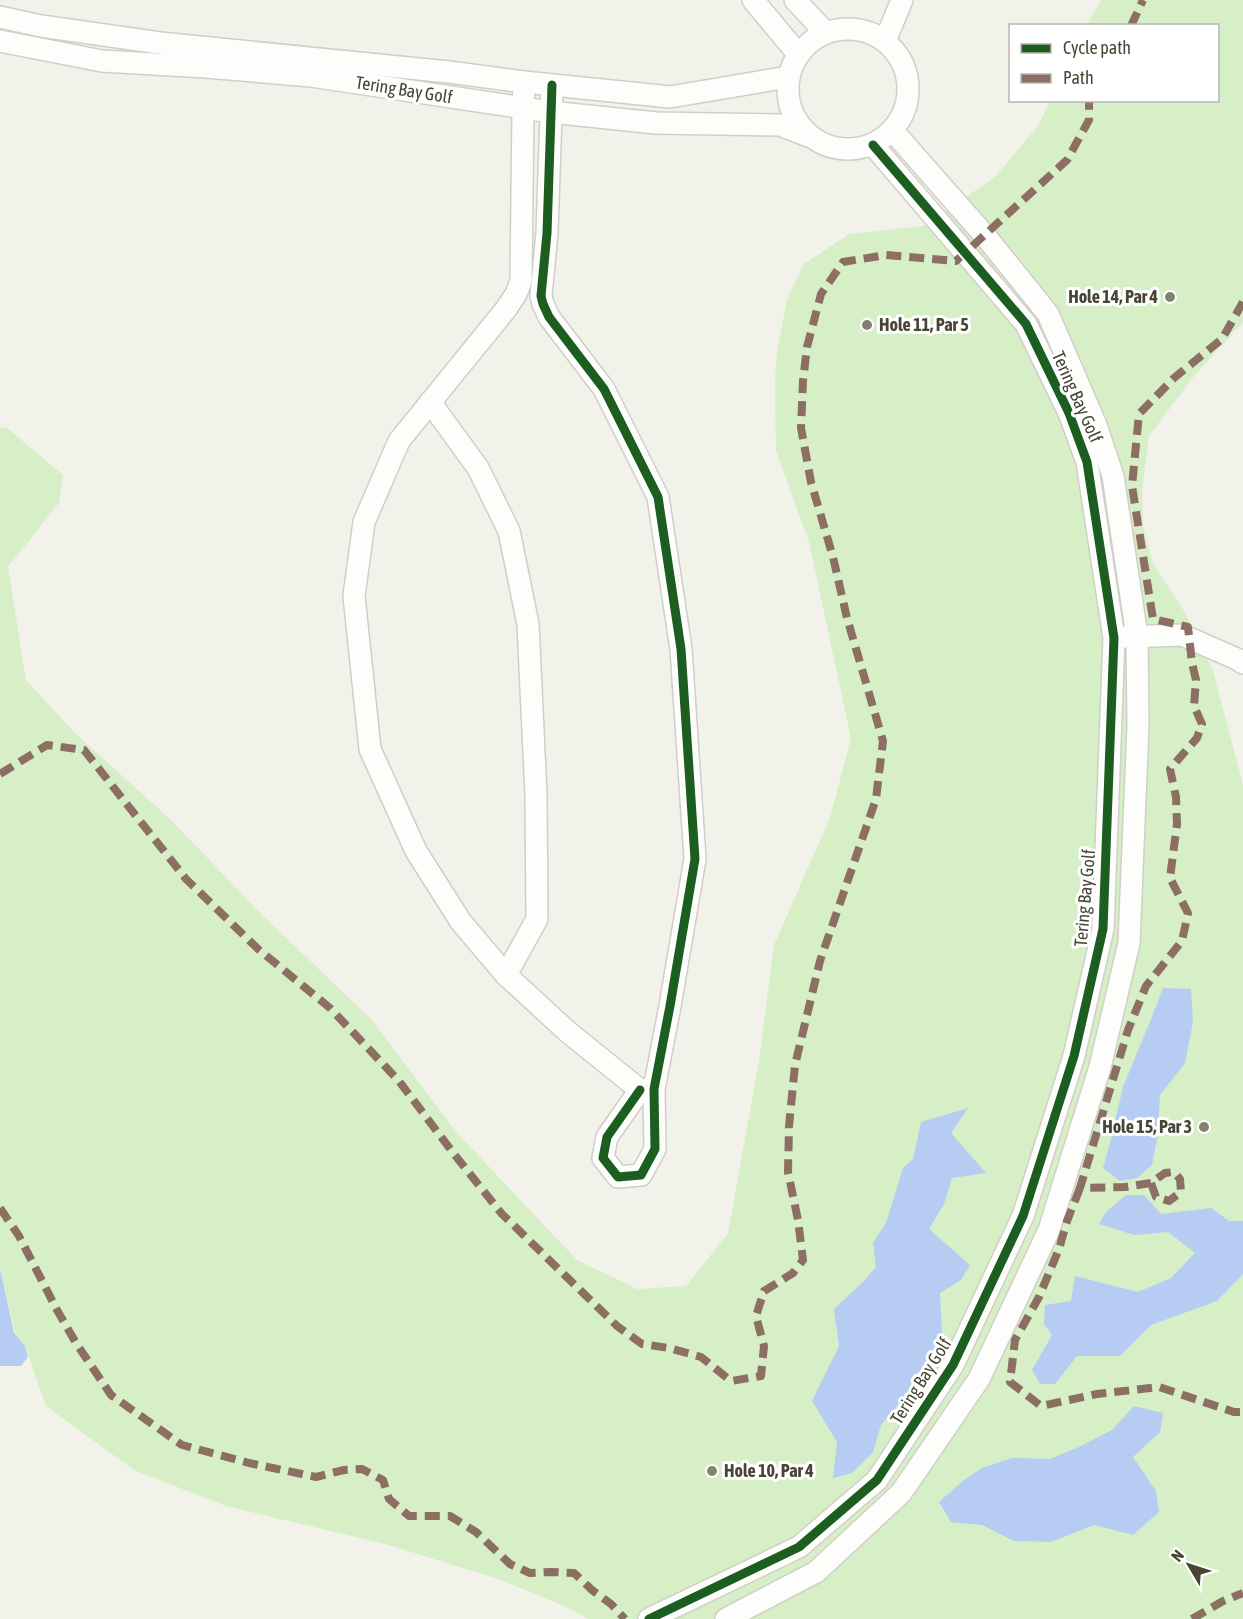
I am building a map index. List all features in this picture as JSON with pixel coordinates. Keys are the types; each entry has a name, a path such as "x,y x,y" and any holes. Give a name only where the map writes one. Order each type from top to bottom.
{"street":[{"path":"753,0 798,54"},
{"path":"795,0 825,32"},
{"path":"885,41 902,0"},
{"name":"Tering Bay Golf","path":"0,17 41,26 160,43 670,97 788,77"},
{"path":"808,136 790,109 788,77 798,54 825,32 856,29 885,41 905,68 908,101 893,131 873,146"},
{"name":"Tering Bay Golf","path":"0,41 102,61 311,76 550,112 656,123 780,125 839,150 873,146 1026,324 1069,413 1087,462 1114,638 1103,929 1074,1056 1023,1216 953,1365 877,1480 799,1547 649,1619"},
{"path":"524,82 521,281 506,309 399,441 363,522 354,596 370,749 416,851 461,922 506,975 568,1032 647,1090 670,1006 695,858 681,649 658,497 604,388 549,318 541,296 547,233 552,85"},
{"name":"Tering Bay Golf","path":"726,1619 816,1572 901,1493 979,1379 1049,1230 1100,1067 1128,943 1138,726 1137,636 1113,476 1096,425 1048,314 987,238 893,131"},
{"path":"430,402 478,468 509,531 528,624 536,795 537,919 506,975"},
{"path":"1114,638 1182,634 1243,663"}],"green space":[{"path":"1101,0 1243,0 1243,322 1194,376 1149,436 1142,492 1143,527 1153,563 1184,611 1213,671 1243,785 1243,1619 588,1619 569,1608 501,1580 389,1545 226,1506 134,1470 46,1406 25,1346 15,1333 0,1268 0,427 7,428 63,475 59,503 8,567 26,680 75,733 171,820 261,914 370,1018 458,1134 577,1260 637,1289 686,1286 728,1233 759,1061 774,945 830,818 851,738 809,542 776,451 777,352 787,299 804,264 849,234 923,226 994,178 1038,126 1050,102 1219,102 1219,24 1088,24"}],"water":[{"path":"1163,988 1191,989 1193,1022 1185,1063 1160,1095 1158,1133 1152,1165 1137,1178 1120,1181 1103,1168 1123,1087"},
{"path":"968,1108 951,1133 986,1173 952,1178 944,1204 929,1229 970,1265 961,1280 940,1293 942,1334 927,1370 881,1425 873,1452 852,1473 833,1478 837,1442 812,1401 839,1346 834,1309 876,1267 873,1243 886,1223 903,1168 913,1159 921,1122"},
{"path":"1126,1195 1144,1195 1161,1214 1211,1208 1229,1221 1243,1221 1243,1274 1217,1301 1151,1325 1120,1356 1077,1356 1055,1384 1040,1384 1032,1370 1052,1335 1044,1324 1045,1305 1071,1301 1075,1276 1138,1292 1171,1278 1195,1253 1168,1232 1134,1235 1099,1224 1106,1212"},
{"path":"0,1268 14,1333 25,1346 28,1357 21,1366 0,1366"},
{"path":"1134,1406 1163,1413 1160,1432 1133,1457 1156,1491 1159,1512 1133,1535 1094,1525 1051,1542 1014,1541 982,1525 951,1522 939,1502 982,1468 1012,1458 1050,1459 1079,1447 1112,1430"}],"marked path":[{"path":"1132,24 1143,0"},
{"path":"0,774 47,745 84,750 186,879 258,949 330,1008 399,1081 502,1214 617,1326 642,1344 669,1348 701,1357 731,1381 761,1376 764,1346 756,1316 764,1291 793,1273 803,1260 788,1172 789,1126 795,1065 820,961 876,799 883,741 811,482 801,428 807,347 821,294 843,262 886,255 956,261 1067,160 1089,120 1089,102"},
{"path":"1151,1183 1156,1197 1169,1201 1181,1192 1180,1179 1174,1172 1165,1173 1151,1183 1125,1187 1080,1188 1128,1030 1146,986 1182,941 1188,913 1170,878 1177,824 1176,797 1170,769 1197,738 1202,724 1194,706 1196,680 1188,627 1153,619 1132,486 1139,414 1174,378 1222,339 1243,302"},
{"path":"1080,1188 1059,1249 1039,1297 1015,1340 1010,1382 1041,1406 1097,1394 1159,1387 1234,1412 1243,1412"},
{"path":"0,1208 19,1236 76,1343 111,1395 182,1445 249,1463 316,1477 344,1470 362,1469 383,1480 389,1499 409,1516 450,1516 476,1532 510,1564 530,1573 574,1573 625,1619"},
{"path":"1192,1619 1223,1601 1243,1593"}],"cycle path":[{"path":"552,85 547,233 541,296 549,317 604,389 658,497 681,649 695,859 654,1089 655,1149 641,1175 618,1177 603,1158 607,1137 640,1090"},
{"path":"649,1619 799,1547 877,1480 953,1365 1023,1216 1074,1056 1103,929 1114,638 1087,462 1069,413 1026,324 873,145"}],"place":[{"name":"Hole 14, Par 4","path":"1170,297"},
{"name":"Hole 11, Par 5","path":"867,325"},
{"name":"Hole 15, Par 3","path":"1204,1127"},
{"name":"Hole 10, Par 4","path":"712,1471"}]}
